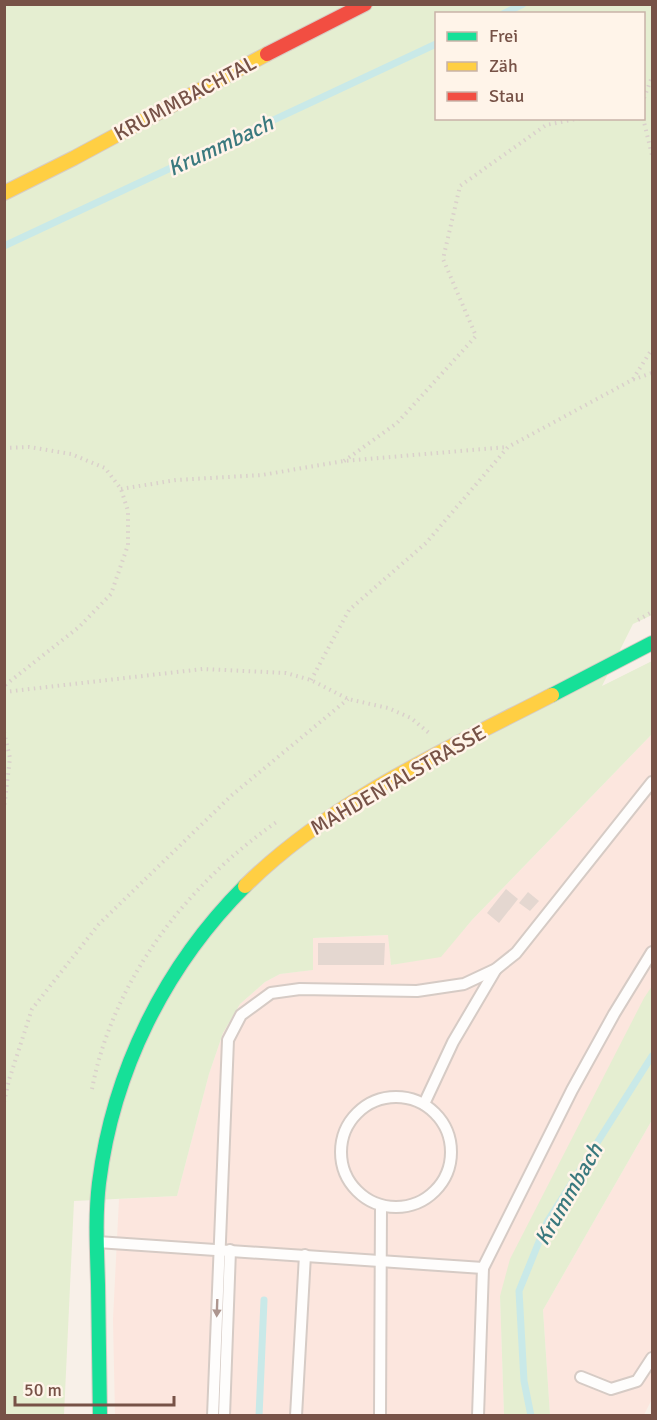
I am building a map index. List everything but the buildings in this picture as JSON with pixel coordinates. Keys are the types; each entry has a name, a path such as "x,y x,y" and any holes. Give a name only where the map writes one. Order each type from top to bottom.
{"main road":[{"name":"KRUMMBACHTAL","path":"4,193 365,4"},
{"name":"MAHDENTALSTRASSE","path":"100,1416 97,1242 99,1184 106,1144 117,1095 131,1058 161,993 181,961 222,909 305,833 338,811 442,752 652,643"}],"lane":[{"path":"224,1416 228,1040 241,1015 272,993 300,989 417,991 464,984 496,969 516,953 652,782"},
{"path":"478,1416 483,1268 572,1090 652,952"},
{"path":"424,1104 453,1042 496,969"},
{"path":"393,1096 424,1104 440,1118 449,1137 451,1158 443,1181 427,1198 405,1207 381,1206 354,1190 341,1161 344,1130 364,1106 393,1096"},
{"path":"380,1416 381,1206"},
{"path":"97,1242 483,1268"},
{"path":"213,1416 224,1250"},
{"path":"296,1416 305,1256"},
{"path":"581,1377 611,1389 636,1381 652,1358"}],"path":[{"path":"645,95 652,77"},
{"path":"646,92 652,92"},
{"path":"344,461 397,423 476,336 443,260 460,186 546,126 572,120"},
{"path":"643,120 652,155"},
{"path":"632,381 652,349"},
{"path":"311,680 349,610 426,543 508,447 632,381 652,373"},
{"path":"4,448 29,447 71,454 105,468 121,489 128,511 128,545 111,594 79,627 4,686"},
{"path":"121,489 176,480 262,475 344,461 508,447"},
{"path":"4,692 203,669 286,673 311,680 348,699 388,708 411,718 432,735"},
{"path":"4,1102 32,1009 99,924 232,795 348,699"},
{"path":"4,732 10,758 4,809"}],"shaded area":[{"path":"652,734 652,1021 500,1296 504,1415 115,1416 113,1319 119,1199 177,1196 209,1074 223,1033 240,1004 265,982 280,974 312,970 313,938 389,935 391,965 441,956 472,920"},
{"path":"652,1120 652,1399 644,1415 550,1415 543,1310"}],"green space":[{"path":"5,5 652,5 652,615 633,624 602,686 652,661 652,734 472,920 441,957 391,965 388,935 313,938 313,970 280,974 265,982 240,1004 223,1033 209,1074 177,1196 74,1201 64,1415 5,1416"},
{"path":"652,986 652,1120 543,1310 550,1415 504,1415 500,1296 510,1259"}],"waterway":[{"name":"Krummbach","path":"507,12 523,4"},
{"name":"Krummbach","path":"4,246 435,44"},
{"name":"Krummbach","path":"531,1416 524,1381 519,1291 547,1222 652,1056"},
{"path":"259,1416 264,1300"}],"traffic: fast":[{"path":"552,695 652,643"},
{"path":"100,1416 97,1208 106,1141 116,1101 147,1022 167,986 190,950 245,886"}],"traffic: slow":[{"path":"4,193 267,54"},
{"path":"245,886 314,828 352,803 431,757 552,695"}],"traffic: jam":[{"path":"267,54 365,4"}]}
